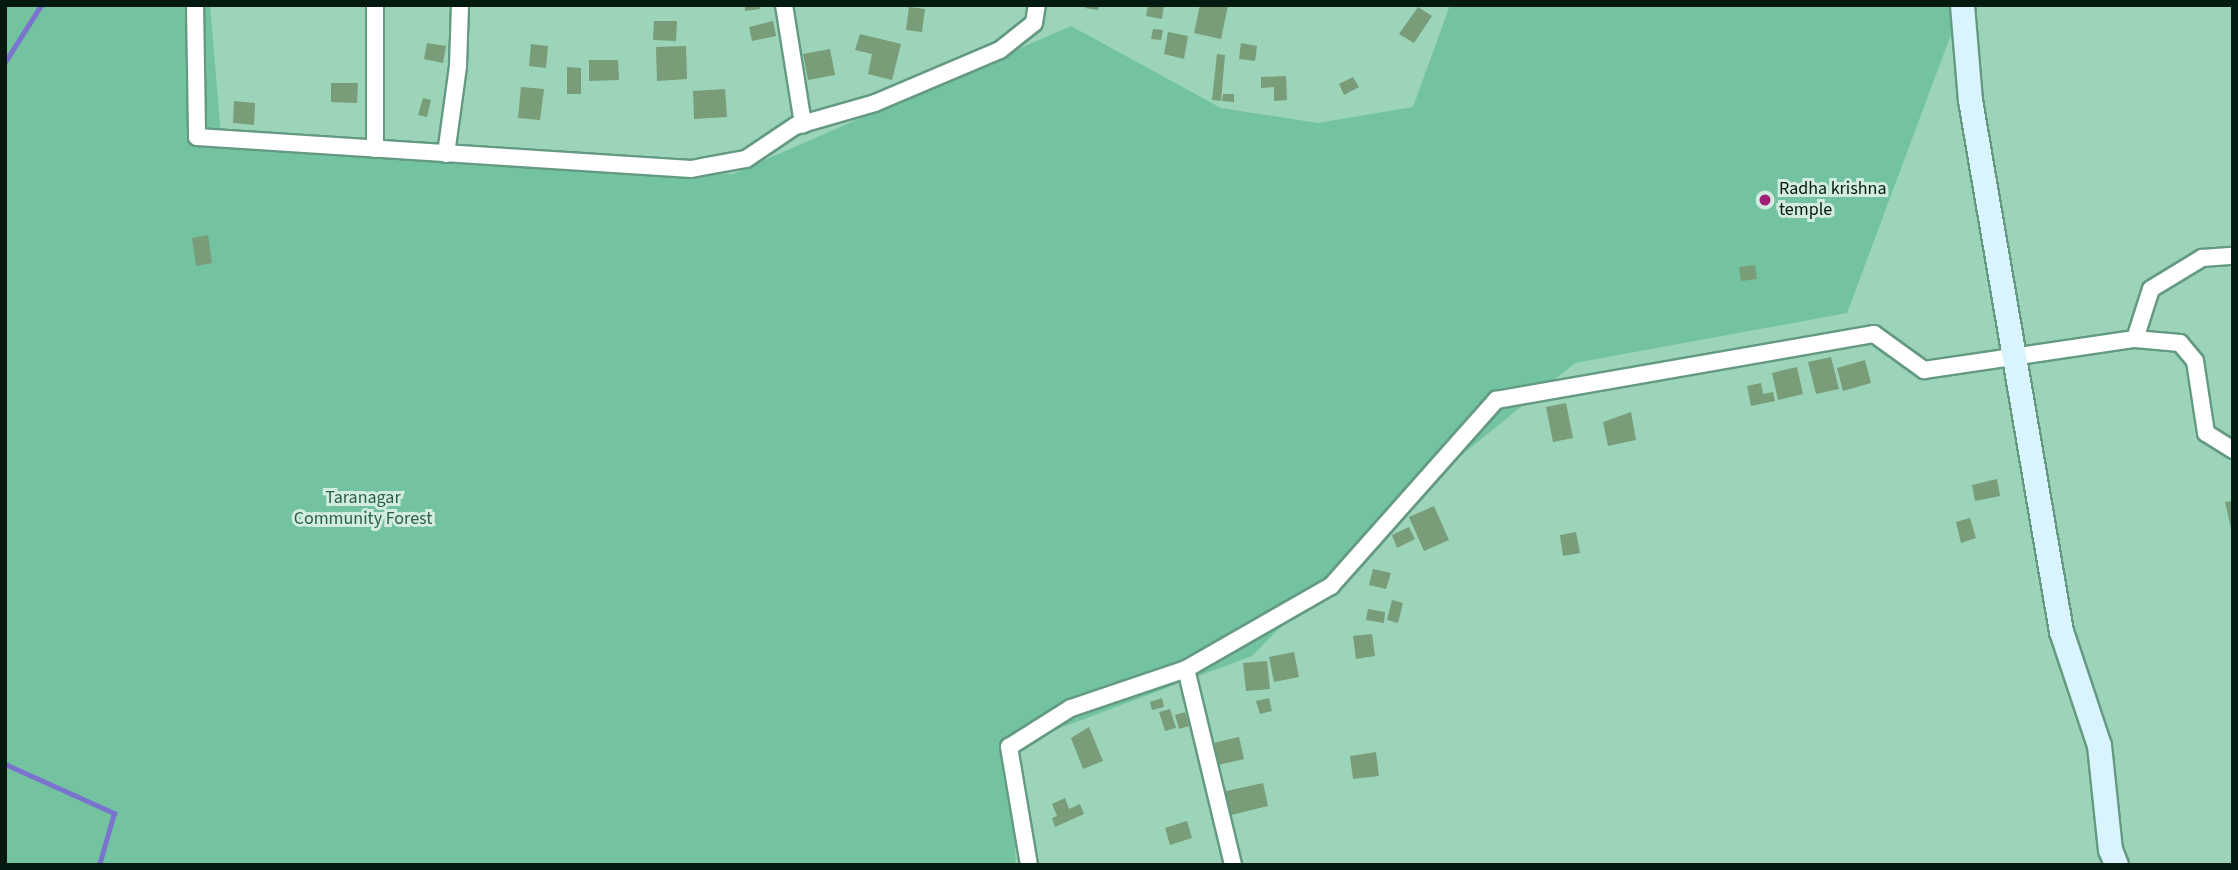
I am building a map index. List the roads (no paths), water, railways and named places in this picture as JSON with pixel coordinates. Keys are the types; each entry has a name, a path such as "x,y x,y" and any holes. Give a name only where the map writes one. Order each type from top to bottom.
{"street":[{"path":"195,5 197,137 691,169 746,159 803,124 875,103 1000,50 1034,23 1037,5"},
{"path":"374,5 375,149"},
{"path":"446,154 458,66 460,5"},
{"path":"784,5 803,124"},
{"path":"1962,5 1970,100 2061,631 2099,745 2110,849 2116,865"},
{"path":"2135,339 2151,289 2202,258 2233,256"},
{"path":"1029,865 1009,747 1071,708 1186,668 1331,586 1496,400 1874,334 1924,370 2135,339 2180,343 2195,361 2206,433 2233,450"},
{"path":"1186,668 1233,865"}],"waterway":[{"path":"5,62 41,5"},
{"path":"5,764 114,813 99,865"}],"place":[{"name":"Radha krishna temple","path":"1765,200"}],"park label":[{"name":"Taranagar Community Forest","path":"363,509"}]}
